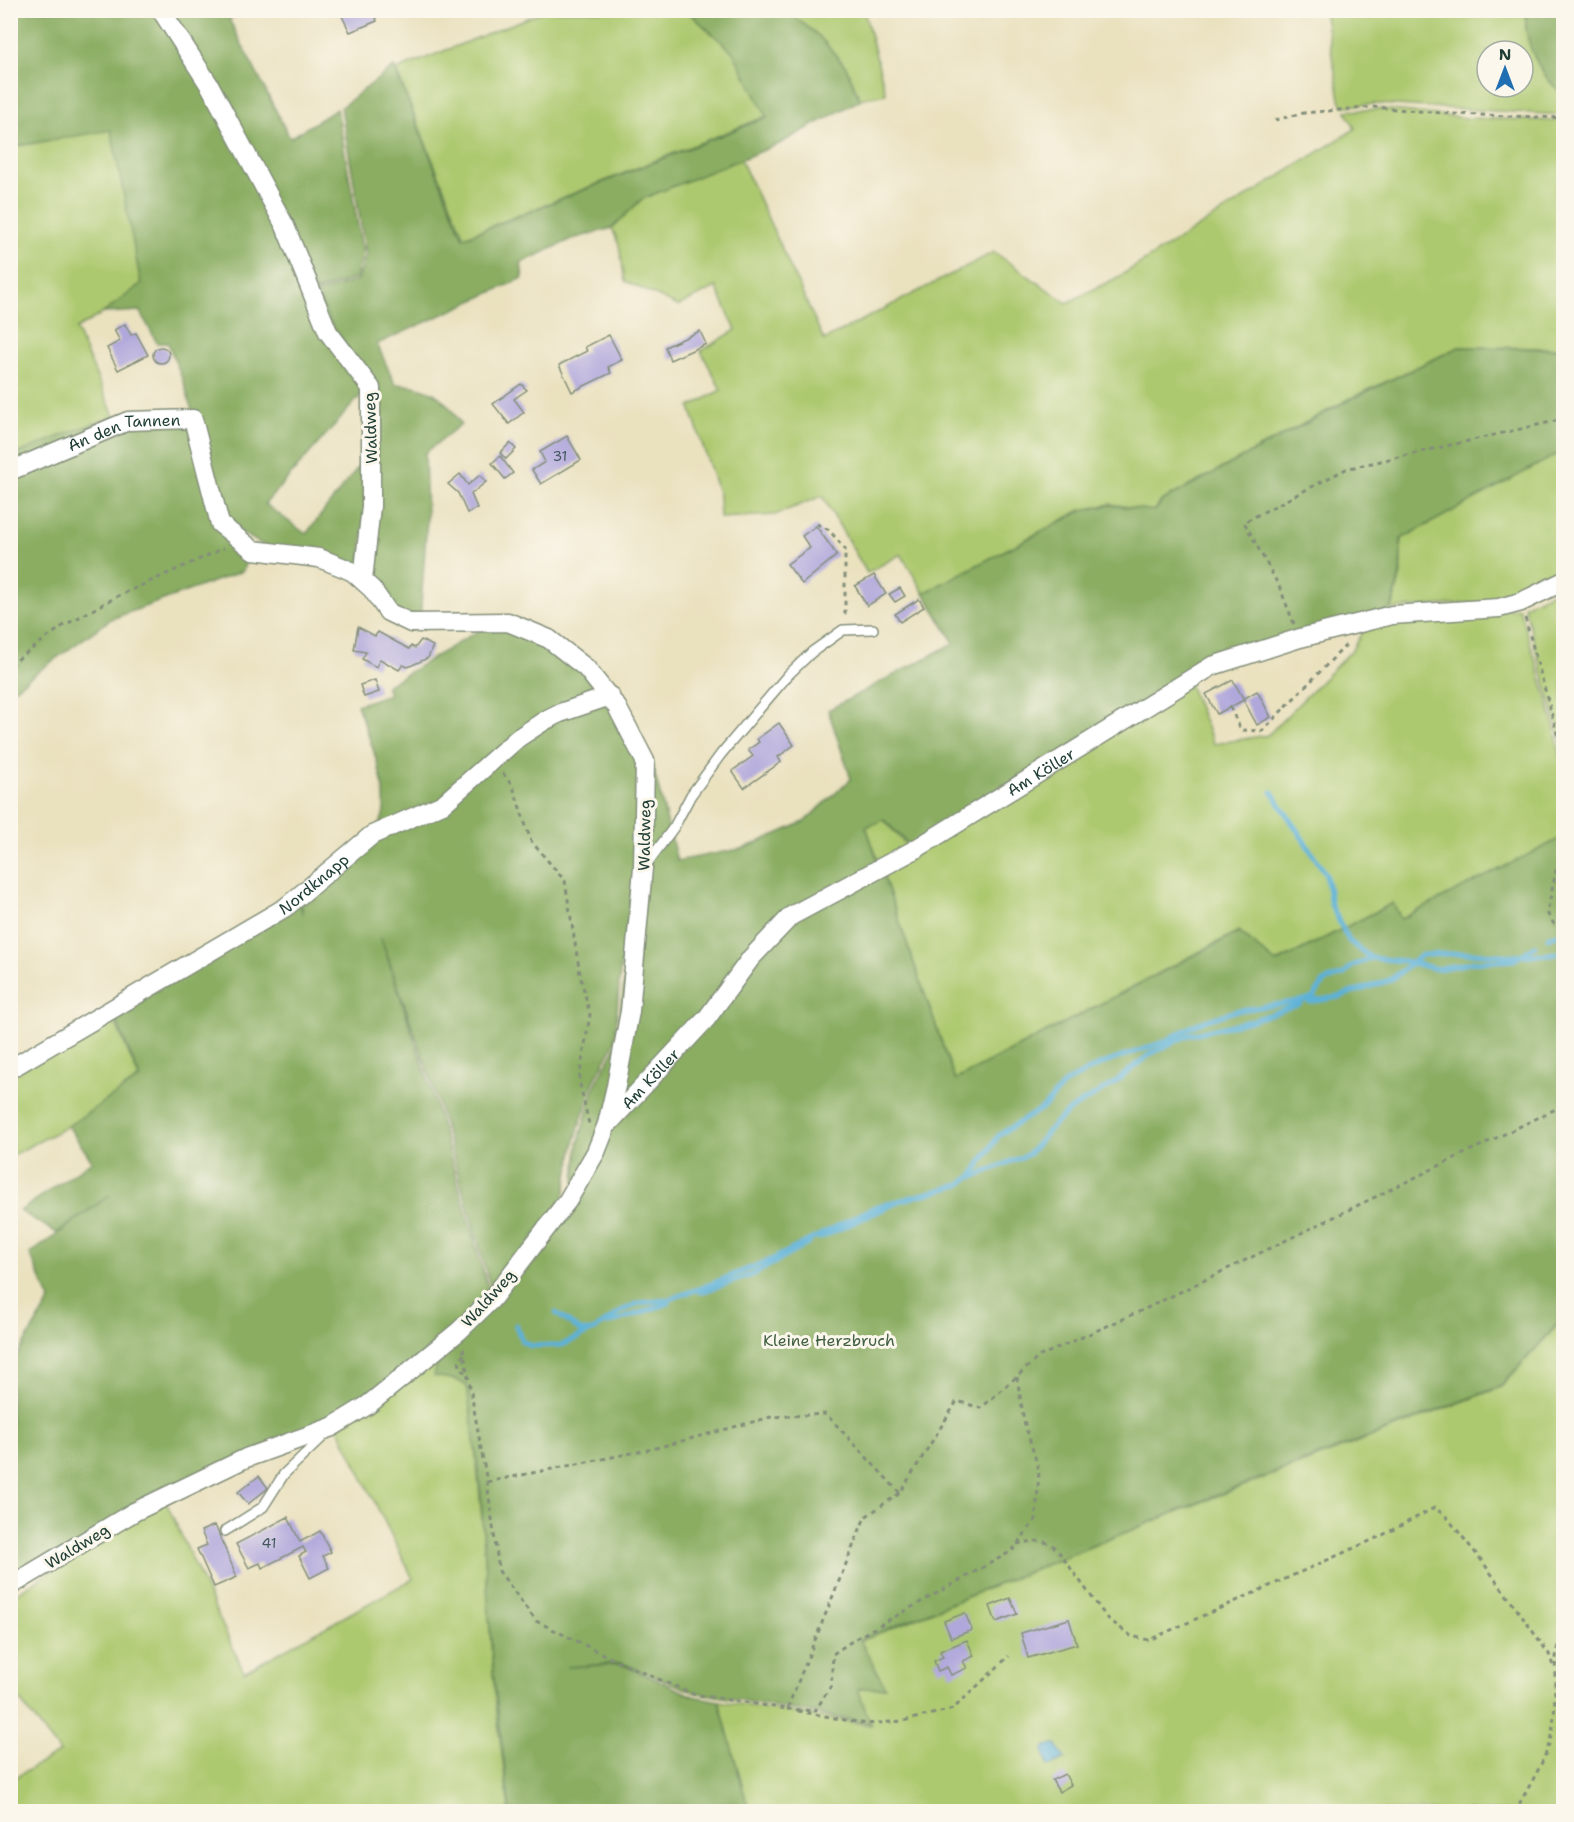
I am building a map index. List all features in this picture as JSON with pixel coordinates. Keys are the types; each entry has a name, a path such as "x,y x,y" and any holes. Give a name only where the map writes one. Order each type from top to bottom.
{"street":[{"name":"Waldweg","path":"10,1586 134,1512 246,1458 332,1427 368,1405 459,1331 492,1299 568,1200 596,1152 607,1124 630,1011 644,868 645,761 609,696 586,668 549,639 508,622 411,623 388,612 363,580 371,506 371,388 328,332 285,226 210,86 161,10"},
{"name":"An den Tannen","path":"10,471 128,421 193,419 220,524 253,550 332,562 363,580"},
{"name":"Am Köller","path":"607,1124 707,1018 751,958 791,916 906,854 1212,666 1300,638 1392,615 1476,611 1521,603 1563,581"},
{"name":"Nordknapp","path":"10,1069 286,907 372,835 443,804 518,738 560,713 609,696"}],"lane":[{"path":"644,868 674,827 691,795 754,713 812,652 843,630 873,629"},
{"path":"225,1531 263,1507 284,1474 323,1439 332,1427"}],"path":[{"path":"1275,120 1304,113 1373,107 1470,115 1563,118"},
{"path":"1300,638 1280,588 1244,522 1346,469 1563,419"},
{"path":"817,524 829,530 845,549 843,630"},
{"path":"10,665 63,626 118,596 223,548 238,538"},
{"path":"1521,603 1563,758"},
{"path":"1230,707 1241,729 1262,731 1341,652 1360,623"},
{"path":"494,761 513,787 531,841 565,881 580,974 590,1015 579,1080 596,1152"},
{"path":"1563,834 1547,913 1554,924 1563,926"},
{"path":"787,1709 866,1517 900,1493 957,1401 981,1408 1040,1356 1145,1309 1563,1105"},
{"path":"464,1354 459,1362 461,1370 468,1373"},
{"path":"467,1366 487,1482 499,1571 536,1621 621,1664 693,1694 867,1724 903,1721 953,1709 1009,1656"},
{"path":"787,1709 815,1710 831,1686 833,1654 855,1639 1012,1551 1036,1519 1039,1470 1024,1421 1017,1377"},
{"path":"487,1482 652,1449 771,1417 826,1414 900,1493"},
{"path":"1017,1544 1039,1540 1050,1543 1107,1618 1131,1636 1149,1640 1381,1536 1434,1508 1445,1515 1482,1561 1549,1654 1553,1666 1555,1690 1551,1738 1515,1812"},
{"path":"1553,1666 1563,1625"}],"green space":[{"path":"11,11 157,11 208,88 368,387 265,504 306,534 370,452 360,569 270,549 223,522 185,386 168,343 157,343 140,311 103,313 141,284 111,130 11,147"},
{"path":"167,11 245,11 229,19 290,138 337,109 363,254 356,278 316,291"},
{"path":"545,11 687,11 733,52 767,116 464,237 396,70"},
{"path":"687,11 787,11 819,36 846,67 860,100 779,144 642,199 612,228 572,239 521,263 523,278 377,344 395,384 418,387 434,394 448,405 461,424 425,453 427,518 420,621 400,616 372,579 374,386 334,329 317,293 358,280 366,254 341,107 394,67 463,238 767,117 733,52"},
{"path":"787,11 864,11 886,94 860,99 846,67 819,36"},
{"path":"1324,11 1527,11 1528,39 1475,39 1475,99 1535,99 1535,59 1547,78 1563,94 1563,115 1378,104 1343,106"},
{"path":"1527,11 1563,11 1563,93 1547,78 1535,59 1535,39 1528,39"},
{"path":"1381,109 1467,118 1563,121 1563,348 1459,347 1347,400 1161,501 1154,511 1110,504 1081,510 924,593 901,554 867,573 822,496 775,515 720,518 719,495 690,407 721,390 701,351 736,330 716,287 678,306 625,281 619,245 612,228 642,199 740,158 824,340 994,252 1067,303 1120,276 1355,129 1346,111"},
{"path":"111,129 142,285 76,329 114,416 11,457 11,147"},
{"name":"Kleine Herzbruch","path":"1459,347 1563,349 1563,451 1401,539 1400,574 1391,610 1210,662 911,847 884,820 866,827 955,1080 1239,932 1276,963 1393,903 1401,919 1563,837 1563,1318 1501,1386 1222,1493 860,1640 885,1687 858,1689 870,1723 694,1692 622,1663 567,1667 621,1664 693,1696 719,1701 749,1811 510,1811 493,1672 480,1484 467,1386 457,1380 434,1376 440,1352 573,1204 578,1144 595,1085 618,1043 635,868 620,971 615,1042 593,1083 575,1140 564,1197 492,1292 433,1086 381,938 430,1086 490,1295 366,1403 11,1578 11,1366 50,1300 30,1254 110,1195 57,1233 20,1211 92,1161 68,1126 140,1078 115,1017 298,901 303,914 300,900 380,823 384,812 382,782 373,748 357,705 389,694 386,686 486,626 505,627 548,642 585,672 651,759 677,861 745,848 804,822 851,779 828,710 954,643 924,593 1081,511 1110,505 1155,511 1162,501 1347,401"},
{"path":"144,409 187,410 217,525 248,551 243,571 111,619 11,691 10,457 59,436"},
{"path":"1563,451 1563,577 1518,599 1392,609 1401,574 1401,539"},
{"path":"1563,586 1563,747 1524,606"},
{"path":"1519,608 1545,692 1559,751 1564,781 1563,838 1401,919 1393,903 1275,963 1239,931 955,1080 866,826 884,820 914,854 1188,682 1214,744 1268,735 1352,650 1365,627"},
{"path":"113,1017 139,1078 68,1126 11,1156 11,1074"},
{"path":"1563,1319 1563,1811 749,1811 719,1701 871,1725 858,1689 885,1687 860,1641 1176,1512 1501,1387"},
{"path":"440,1352 435,1376 457,1380 467,1385 480,1492 496,1706 509,1811 389,1812 384,1809 374,1812 11,1811 11,1780 60,1752 11,1689 11,1597 136,1516 166,1502 244,1672 413,1579 338,1428"}],"water":[{"path":"1056,1745 1065,1759 1049,1767 1043,1750 1046,1746"}],"building":[{"path":"339,10 391,11 375,16 377,21 350,32"},
{"path":"125,324 131,335 136,333 148,355 118,370 107,348 120,341 114,330"},
{"path":"700,331 706,344 670,360 665,347"},
{"path":"609,335 622,360 608,367 611,373 572,392 559,365 587,351 585,347"},
{"path":"161,347 169,355 161,363 153,355"},
{"path":"521,384 527,390 514,399 524,412 509,424 493,404"},
{"path":"567,436 581,460 541,484 532,470 545,462 540,452"},
{"path":"510,443 516,449 506,459 500,453"},
{"path":"500,456 513,473 505,479 492,463"},
{"path":"460,474 468,485 480,475 486,482 471,494 477,508 467,513 458,493 448,484"},
{"path":"816,526 837,555 802,584 787,564 810,548 802,536"},
{"path":"874,575 886,594 867,606 855,586"},
{"path":"900,588 905,596 895,602 889,594"},
{"path":"919,599 924,607 900,622 895,614"},
{"path":"358,627 375,636 378,632 409,649 411,646 415,648 421,640 433,646 428,658 408,667 403,665 399,670 380,659 376,667 362,659 366,652 354,650"},
{"path":"375,680 379,692 364,697 360,685"},
{"path":"1233,680 1244,700 1217,714 1206,694"},
{"path":"1257,691 1271,717 1257,725 1243,699"},
{"path":"779,723 794,745 778,757 781,762 744,788 732,771 753,756 748,750 759,742 757,739"},
{"path":"259,1476 268,1488 248,1504 238,1492"},
{"path":"288,1517 300,1542 320,1531 331,1552 323,1556 329,1568 310,1578 299,1556 306,1552 303,1547 262,1568 260,1563 249,1568 236,1544"},
{"path":"215,1525 237,1577 214,1587 197,1549 207,1545 201,1531"},
{"path":"1010,1598 1017,1614 996,1622 990,1606"},
{"path":"965,1613 972,1630 951,1638 944,1621"},
{"path":"1069,1619 1077,1644 1028,1658 1021,1633"},
{"path":"967,1640 974,1656 963,1661 967,1668 951,1675 947,1667 938,1671 934,1661 943,1657 940,1651"},
{"path":"1065,1774 1071,1785 1059,1792 1052,1780"}],"waterway":[{"path":"1272,792 1326,874 1331,905 1349,941 1371,958"},
{"path":"1548,938 1564,932"},
{"path":"516,1325 522,1341 531,1346 562,1345 596,1329 623,1310 639,1303 667,1300 773,1259 875,1207 959,1185 973,1175 999,1135 1044,1107 1065,1083 1099,1065 1166,1041 1196,1024 1235,1011 1312,999 1325,981 1343,975 1352,966 1371,958 1404,961 1437,969 1475,962 1514,960 1535,946"},
{"path":"1309,1002 1338,997 1390,980 1422,955 1470,953 1514,956 1564,953"},
{"path":"973,1177 1029,1154 1054,1124 1073,1108 1113,1084 1150,1054 1188,1035 1250,1021 1300,1004"},
{"path":"820,1238 894,1204"},
{"path":"700,1292 752,1275 809,1243"},
{"path":"607,1324 669,1303"},
{"path":"556,1313 582,1332 587,1331"}]}
